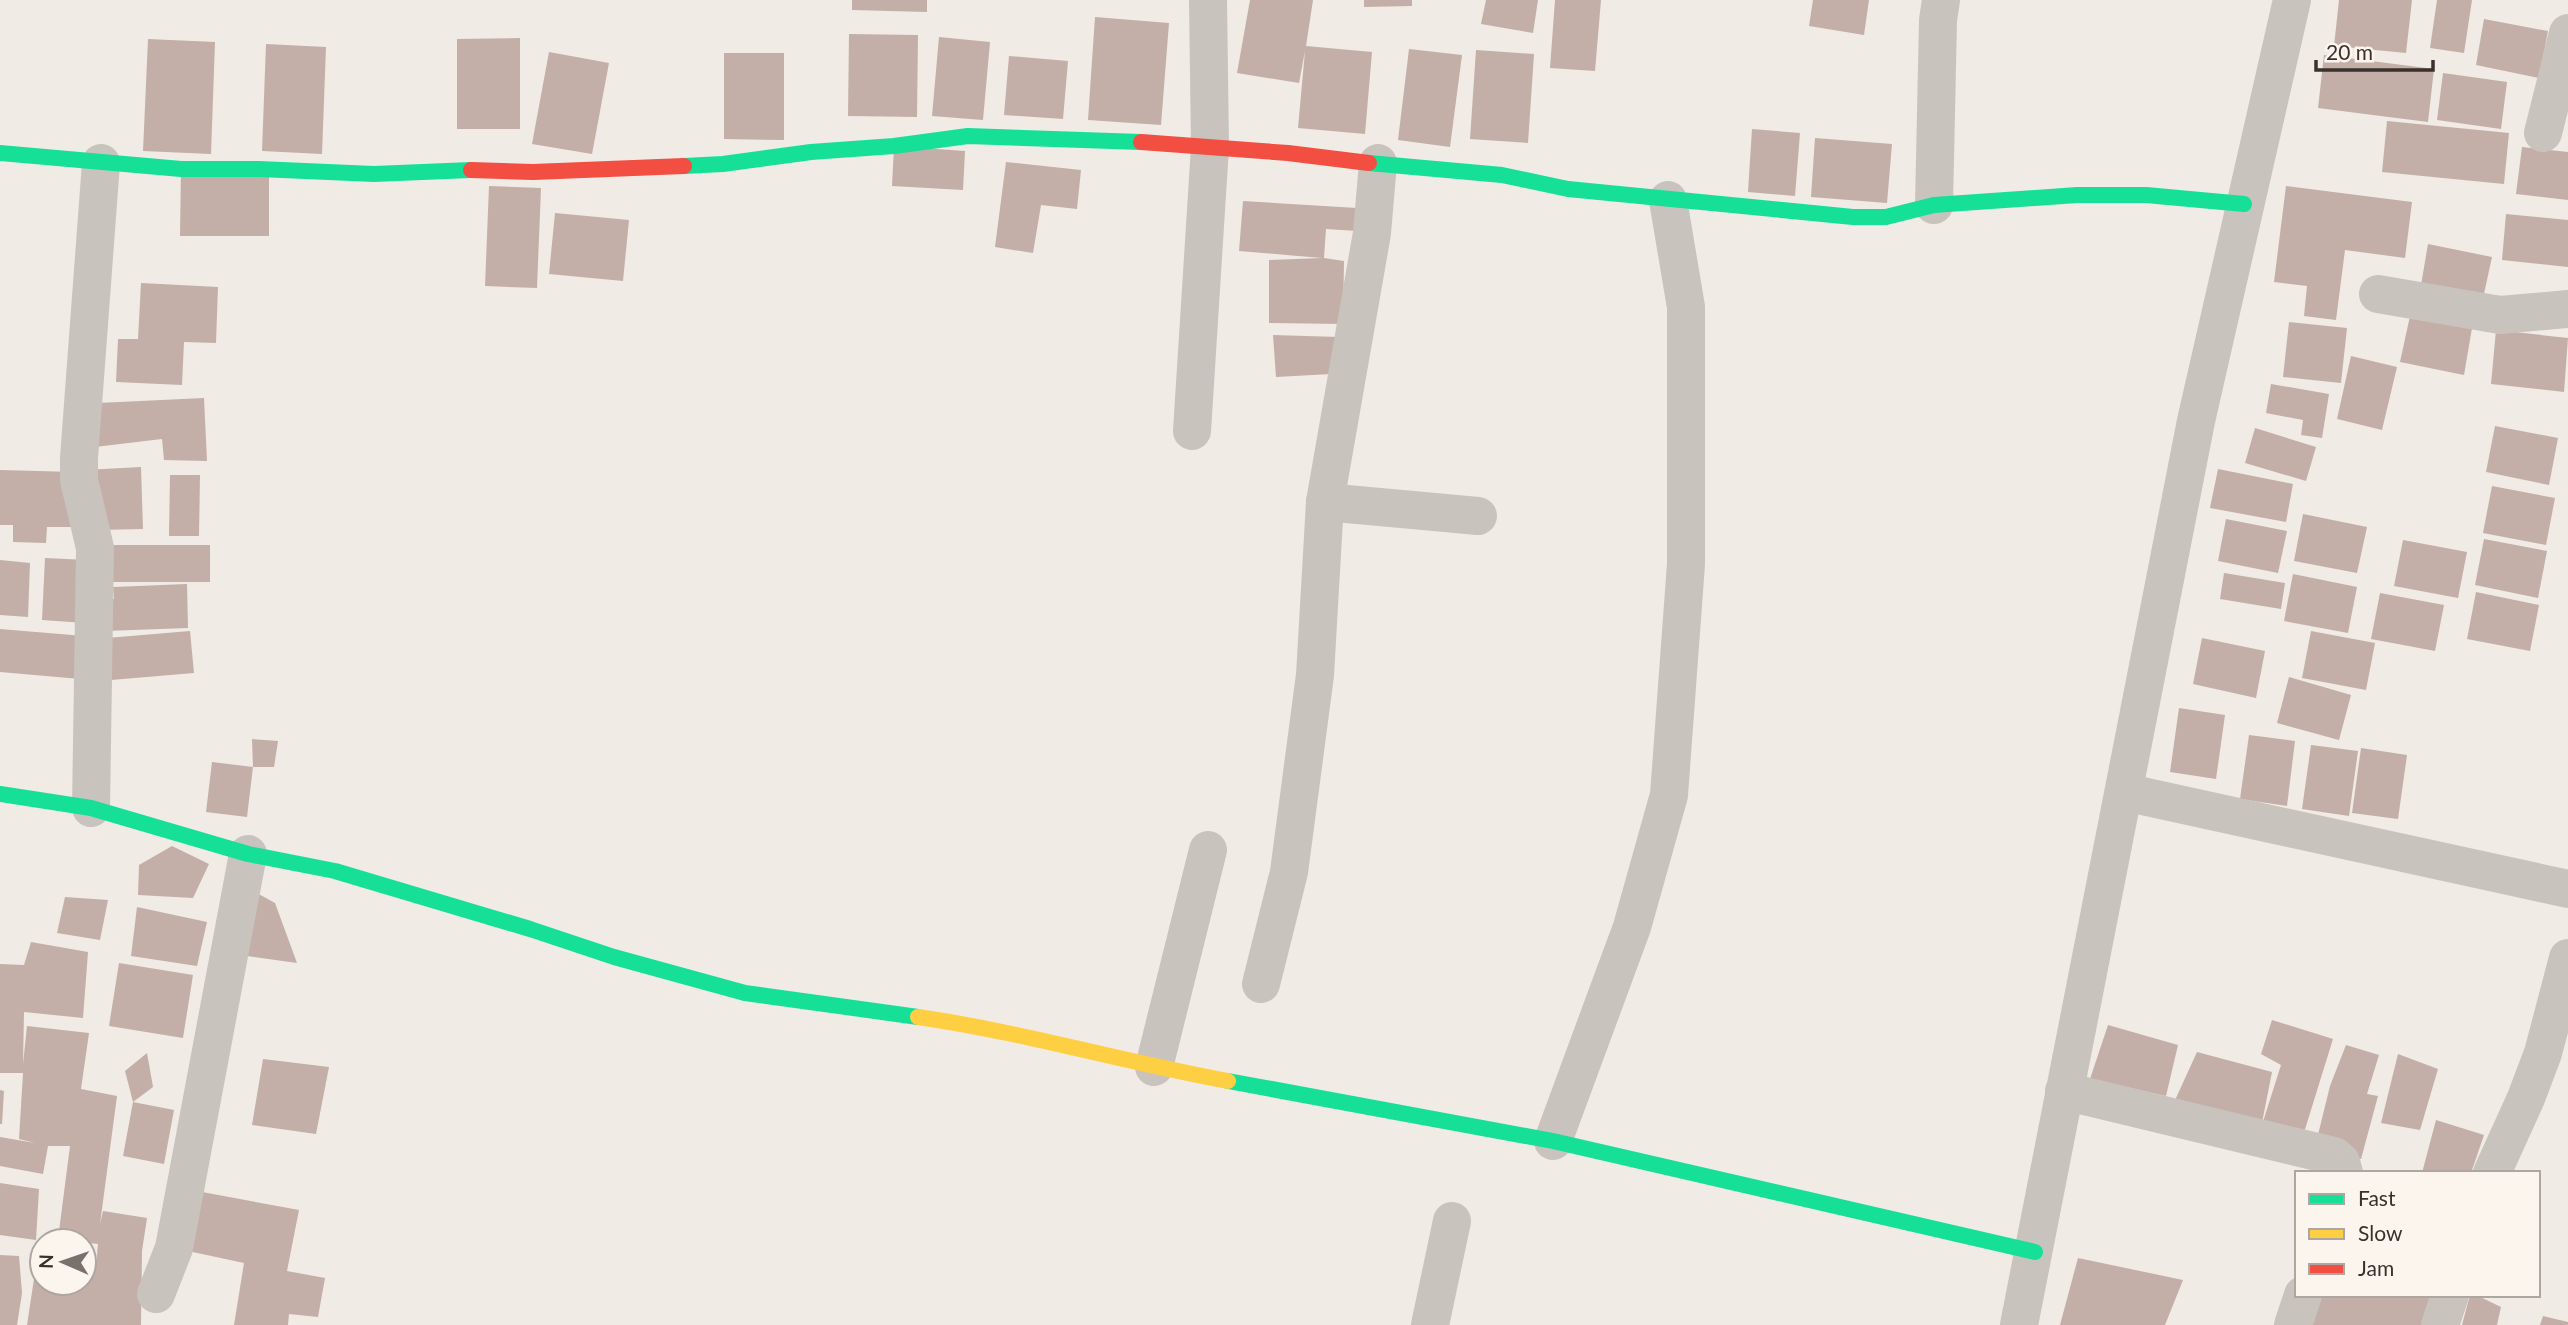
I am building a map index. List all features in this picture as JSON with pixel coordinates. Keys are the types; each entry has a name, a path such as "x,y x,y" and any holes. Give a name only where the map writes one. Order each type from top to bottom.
{"street":[{"path":"1192,431 1210,147 1208,0"},
{"path":"1934,205 1938,19 1941,0"},
{"path":"2019,1325 2196,421 2292,0"},
{"path":"2543,132 2568,33"},
{"path":"0,153 181,169 374,174 467,170 533,172 723,164 968,136 1108,140 1210,147 1502,175 1567,189 1853,217 1886,217 1934,205 2077,195 2146,195 2244,204"},
{"path":"91,808 94,548 88,510 79,480 79,458 101,163"},
{"path":"1261,985 1289,872 1315,675 1325,502 1372,233 1378,163"},
{"path":"1553,1141 1632,927 1669,795 1686,564 1686,307 1668,200"},
{"path":"2378,294 2500,315 2568,309"},
{"path":"1325,502 1478,516"},
{"path":"2124,792 2568,889"},
{"path":"0,794 91,808 248,854 335,871 614,957 745,993 958,1023 1154,1067 1553,1141 2035,1252"},
{"path":"1154,1067 1208,850"},
{"path":"156,1294 174,1248 248,854"},
{"path":"2493,1171 2543,1053 2568,958"},
{"path":"2064,1091 2334,1156 2342,1162 2344,1171"},
{"path":"1430,1325 1452,1221"},
{"path":"2293,1325 2302,1297"},
{"path":"2440,1325 2448,1297"}],"building":[{"path":"852,0 927,0 927,12 852,10"},
{"path":"1250,0 1313,0 1306,46 1372,52 1365,134 1298,128 1305,51 1299,83 1237,73"},
{"path":"1364,0 1412,0 1412,6 1364,7"},
{"path":"1486,0 1538,0 1533,33 1481,24"},
{"path":"1555,0 1601,0 1595,71 1550,68"},
{"path":"1813,0 1869,0 1864,35 1809,26"},
{"path":"2339,0 2412,0 2406,53 2334,46"},
{"path":"2437,0 2472,0 2464,53 2430,48"},
{"path":"1095,17 1169,23 1161,125 1088,120"},
{"path":"2484,19 2548,31 2539,78 2476,65"},
{"path":"849,34 918,35 917,117 848,116"},
{"path":"939,37 990,42 983,120 932,116"},
{"path":"520,38 520,129 457,129 457,39"},
{"path":"148,39 215,42 211,154 143,151"},
{"path":"266,44 326,47 322,154 262,151"},
{"path":"1409,49 1462,55 1450,147 1398,140"},
{"path":"1476,50 1534,54 1528,143 1470,139"},
{"path":"549,52 609,63 592,154 532,144"},
{"path":"724,53 784,53 784,140 724,139"},
{"path":"2324,55 2434,69 2428,122 2318,108"},
{"path":"1009,56 1068,61 1063,119 1004,115"},
{"path":"2443,73 2507,82 2501,129 2437,120"},
{"path":"2387,121 2509,133 2504,184 2382,172"},
{"path":"1752,129 1800,133 1795,196 1748,192"},
{"path":"1815,138 1892,144 1887,203 1811,197"},
{"path":"894,146 965,151 963,190 892,186"},
{"path":"2522,147 2568,152 2568,200 2516,194"},
{"path":"1006,162 1081,170 1077,209 1041,205 1033,253 995,247"},
{"path":"181,169 269,170 269,236 180,236"},
{"path":"489,186 541,188 537,288 485,286"},
{"path":"2286,186 2412,202 2405,258 2345,250 2336,320 2304,316 2307,286 2274,282"},
{"path":"1243,201 1357,208 1357,231 1326,229 1324,258 1344,261 1343,324 1269,323 1269,260 1322,258 1239,251"},
{"path":"555,213 629,220 623,281 549,274"},
{"path":"2506,214 2568,220 2568,267 2502,260"},
{"path":"2428,244 2492,257 2482,303 2420,291"},
{"path":"141,283 218,287 216,343 184,342 182,385 116,382 118,339 138,339"},
{"path":"2410,316 2472,328 2464,375 2400,362"},
{"path":"2289,322 2347,328 2341,383 2283,377"},
{"path":"2496,330 2568,338 2564,392 2491,384"},
{"path":"1273,335 1339,337 1331,374 1276,377"},
{"path":"2351,356 2397,367 2382,430 2337,419"},
{"path":"2271,384 2329,394 2322,438 2301,435 2303,420 2266,413"},
{"path":"204,398 207,461 164,460 162,439 95,447 98,403"},
{"path":"2495,426 2558,438 2549,485 2486,472"},
{"path":"2255,428 2316,447 2306,481 2245,463"},
{"path":"141,467 143,529 97,530 84,470"},
{"path":"2218,469 2293,484 2286,522 2210,508"},
{"path":"0,470 74,472 74,527 47,527 46,543 13,542 13,525 0,525"},
{"path":"170,475 200,475 199,536 169,536"},
{"path":"2492,486 2555,498 2546,545 2483,533"},
{"path":"2303,514 2367,527 2357,573 2294,561"},
{"path":"2226,519 2287,531 2278,573 2218,561"},
{"path":"2484,539 2547,551 2538,598 2475,585"},
{"path":"2403,540 2467,552 2458,598 2394,586"},
{"path":"112,545 210,545 210,582 112,582"},
{"path":"45,558 88,560 85,623 42,620"},
{"path":"0,560 30,563 28,617 0,615"},
{"path":"2224,573 2285,583 2281,609 2220,599"},
{"path":"2293,574 2357,587 2348,633 2284,621"},
{"path":"187,584 188,628 105,631 104,599 114,599 113,587"},
{"path":"2476,592 2539,605 2530,651 2467,639"},
{"path":"2380,593 2444,605 2435,651 2371,639"},
{"path":"0,629 84,636 80,679 0,672"},
{"path":"190,631 194,673 111,680 107,638"},
{"path":"2311,631 2375,643 2366,690 2302,678"},
{"path":"2202,638 2265,651 2256,698 2193,684"},
{"path":"2289,677 2351,695 2339,740 2277,723"},
{"path":"2179,708 2225,715 2216,779 2170,772"},
{"path":"2249,735 2295,741 2287,806 2240,799"},
{"path":"252,739 278,741 274,767 253,767"},
{"path":"2311,745 2358,751 2349,816 2302,809"},
{"path":"2361,748 2407,755 2398,819 2352,813"},
{"path":"212,762 253,767 247,817 206,812"},
{"path":"172,846 209,864 193,898 138,895 139,865"},
{"path":"255,892 275,903 297,963 247,956"},
{"path":"65,897 108,900 100,940 57,933"},
{"path":"137,907 207,922 197,966 131,956"},
{"path":"31,942 88,952 83,1018 24,1012 23,1064 27,1026 89,1033 81,1089 117,1096 100,1224 103,1211 147,1218 142,1251 141,1325 27,1325 31,1297 98,1297 98,1227 60,1227 70,1146 48,1146 43,1174 0,1166 0,1137 35,1143 19,1139 23,1073 0,1073 0,964 24,965"},
{"path":"119,963 193,975 183,1038 109,1026"},
{"path":"2272,1020 2333,1039 2302,1139 2171,1109 2197,1052 2272,1072 2261,1128 2281,1065 2261,1054"},
{"path":"2108,1025 2178,1045 2166,1096 2090,1079"},
{"path":"2346,1045 2379,1055 2367,1094 2378,1096 2361,1159 2314,1151 2330,1086"},
{"path":"147,1053 153,1087 133,1102 125,1071"},
{"path":"2398,1054 2438,1069 2420,1130 2381,1123"},
{"path":"263,1059 329,1067 316,1134 252,1125"},
{"path":"0,1090 4,1091 2,1124 0,1124"},
{"path":"133,1102 174,1110 164,1164 123,1156"},
{"path":"2436,1120 2484,1135 2472,1171 2423,1171"},
{"path":"0,1183 39,1189 37,1227 28,1227 28,1239 0,1235"},
{"path":"186,1189 299,1210 287,1271 325,1278 318,1317 289,1314 288,1325 234,1325 244,1263 174,1248"},
{"path":"0,1255 19,1256 22,1293 17,1325 0,1325"},
{"path":"2078,1258 2183,1280 2165,1325 2060,1325"},
{"path":"2302,1297 2430,1297 2421,1325 2293,1325"},
{"path":"2469,1297 2480,1297 2501,1307 2497,1325 2462,1325"},
{"path":"2543,1316 2568,1322 2568,1325 2540,1325"}],"traffic: fast":[{"path":"684,166 894,146 968,136 1141,142"},
{"path":"0,153 181,169 374,174 471,170"},
{"path":"1369,163 1502,175 1568,189 1853,217 1886,217 1934,205 2077,195 2146,195 2244,204"},
{"path":"0,794 91,808 248,854 335,871 614,957 745,993 918,1017"},
{"path":"1228,1081 1553,1141 2035,1252"}],"traffic: slow":[{"path":"918,1017 1228,1081"}],"traffic: jam":[{"path":"1141,142 1288,153 1369,163"},
{"path":"471,170 533,172 684,166"}]}
